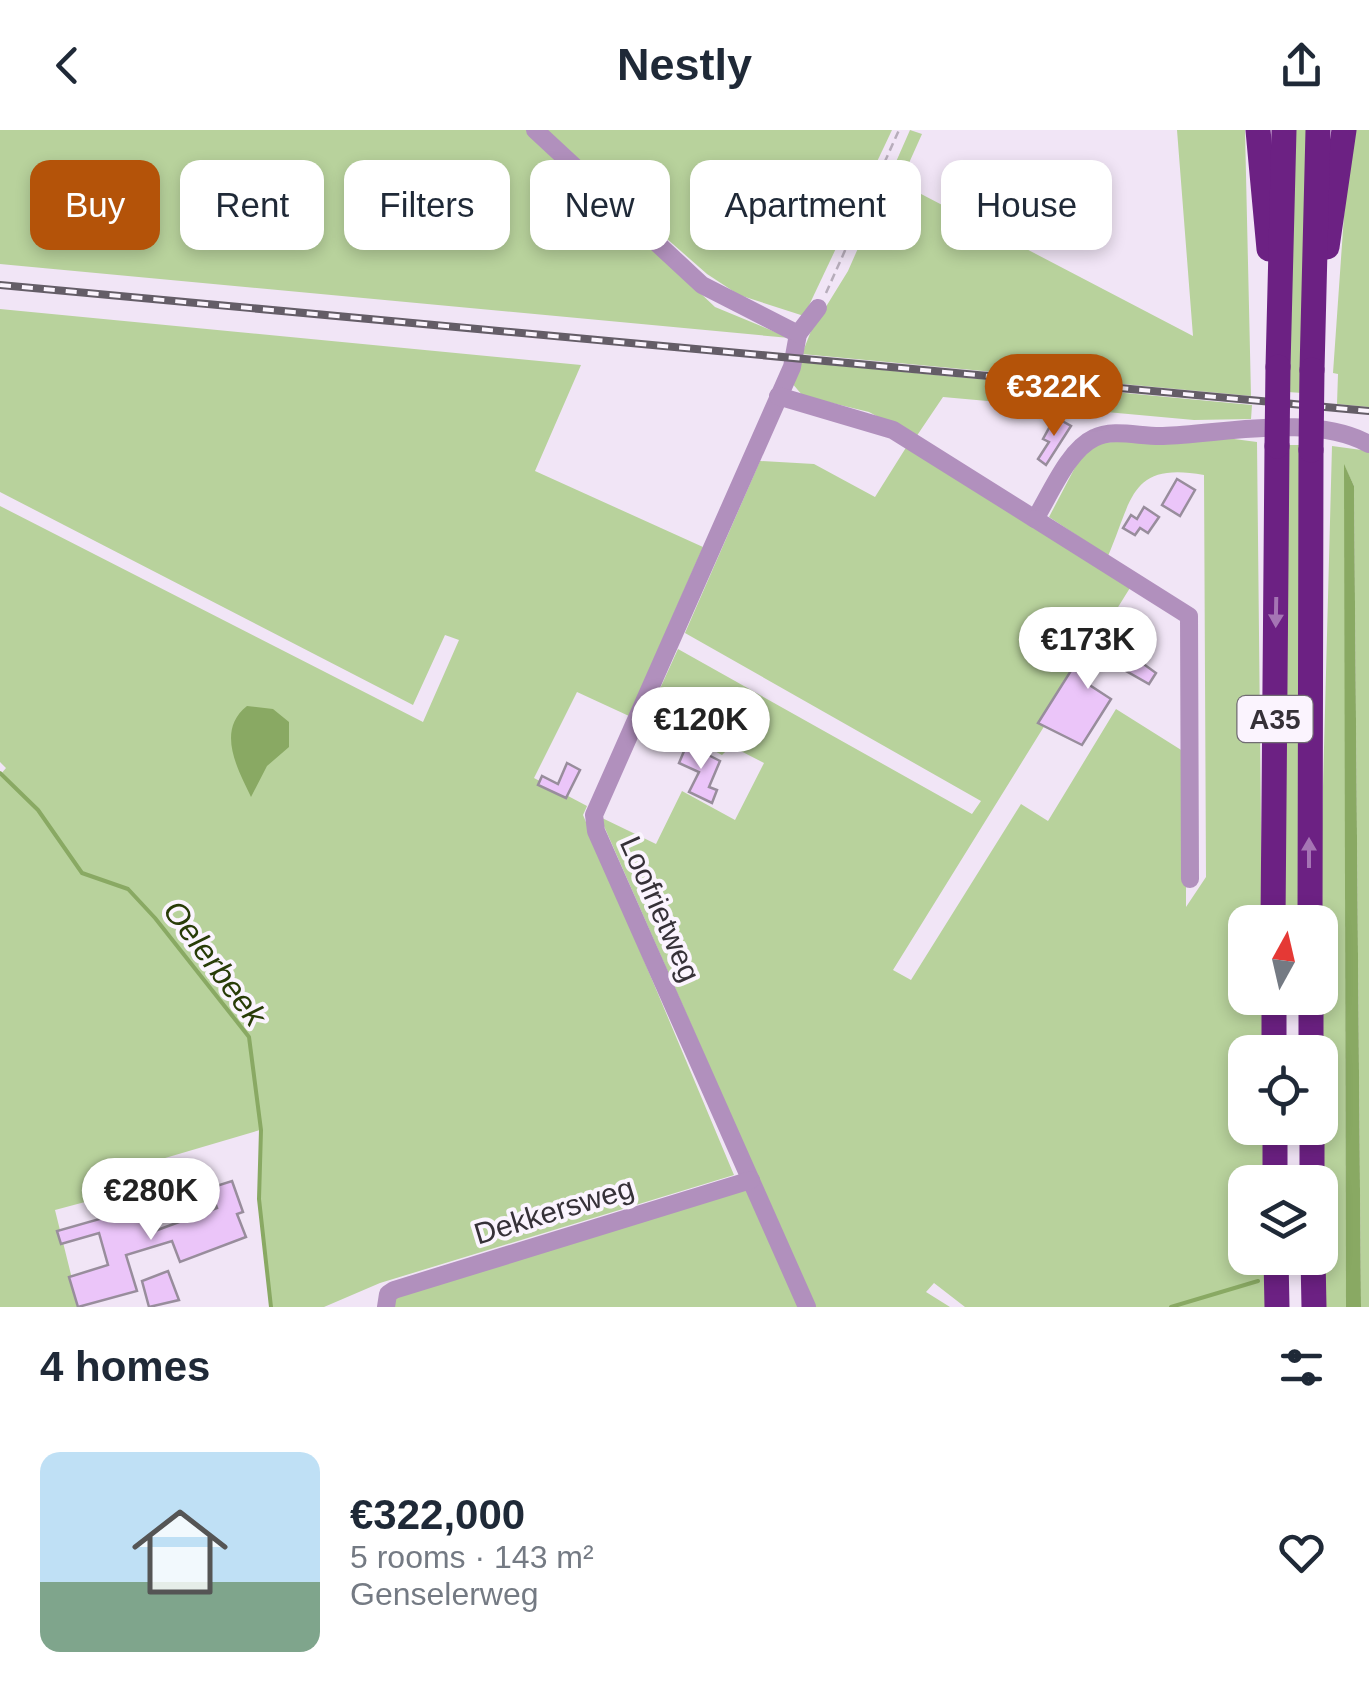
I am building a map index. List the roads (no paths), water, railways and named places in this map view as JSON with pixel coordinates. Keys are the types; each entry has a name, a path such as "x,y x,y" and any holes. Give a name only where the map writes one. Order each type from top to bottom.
{"highway":[{"name":"A35","path":"1258,130 1264,223 1279,304"},
{"name":"A35","path":"1273,905 1284,130"},
{"name":"A35","path":"1310,905 1311,450 1318,130"},
{"name":"A35","path":"1314,311 1333,220 1344,130"},
{"path":"1276,1275 1277,1307"},
{"path":"1313,1275 1314,1307"}],"street":[{"path":"535,130 702,285 798,334 818,308"},
{"name":"Loofrietweg","path":"798,334 792,367 600,791 594,815 596,832 806,1307"},
{"path":"778,396 892,430 1189,616 1190,879"},
{"path":"1035,519 1077,453 1088,440 1101,435 1178,436 1248,428 1343,434 1369,444"},
{"name":"Dekkersweg","path":"386,1307 388,1294 394,1290 751,1180"}],"waterway":[{"name":"Oelerbeek","path":"0,773 38,810 82,873 128,889 249,1037 261,1130 259,1199 271,1307"},
{"path":"1171,1307 1258,1281"}],"railway":[{"path":"0,285 1369,411"}]}
